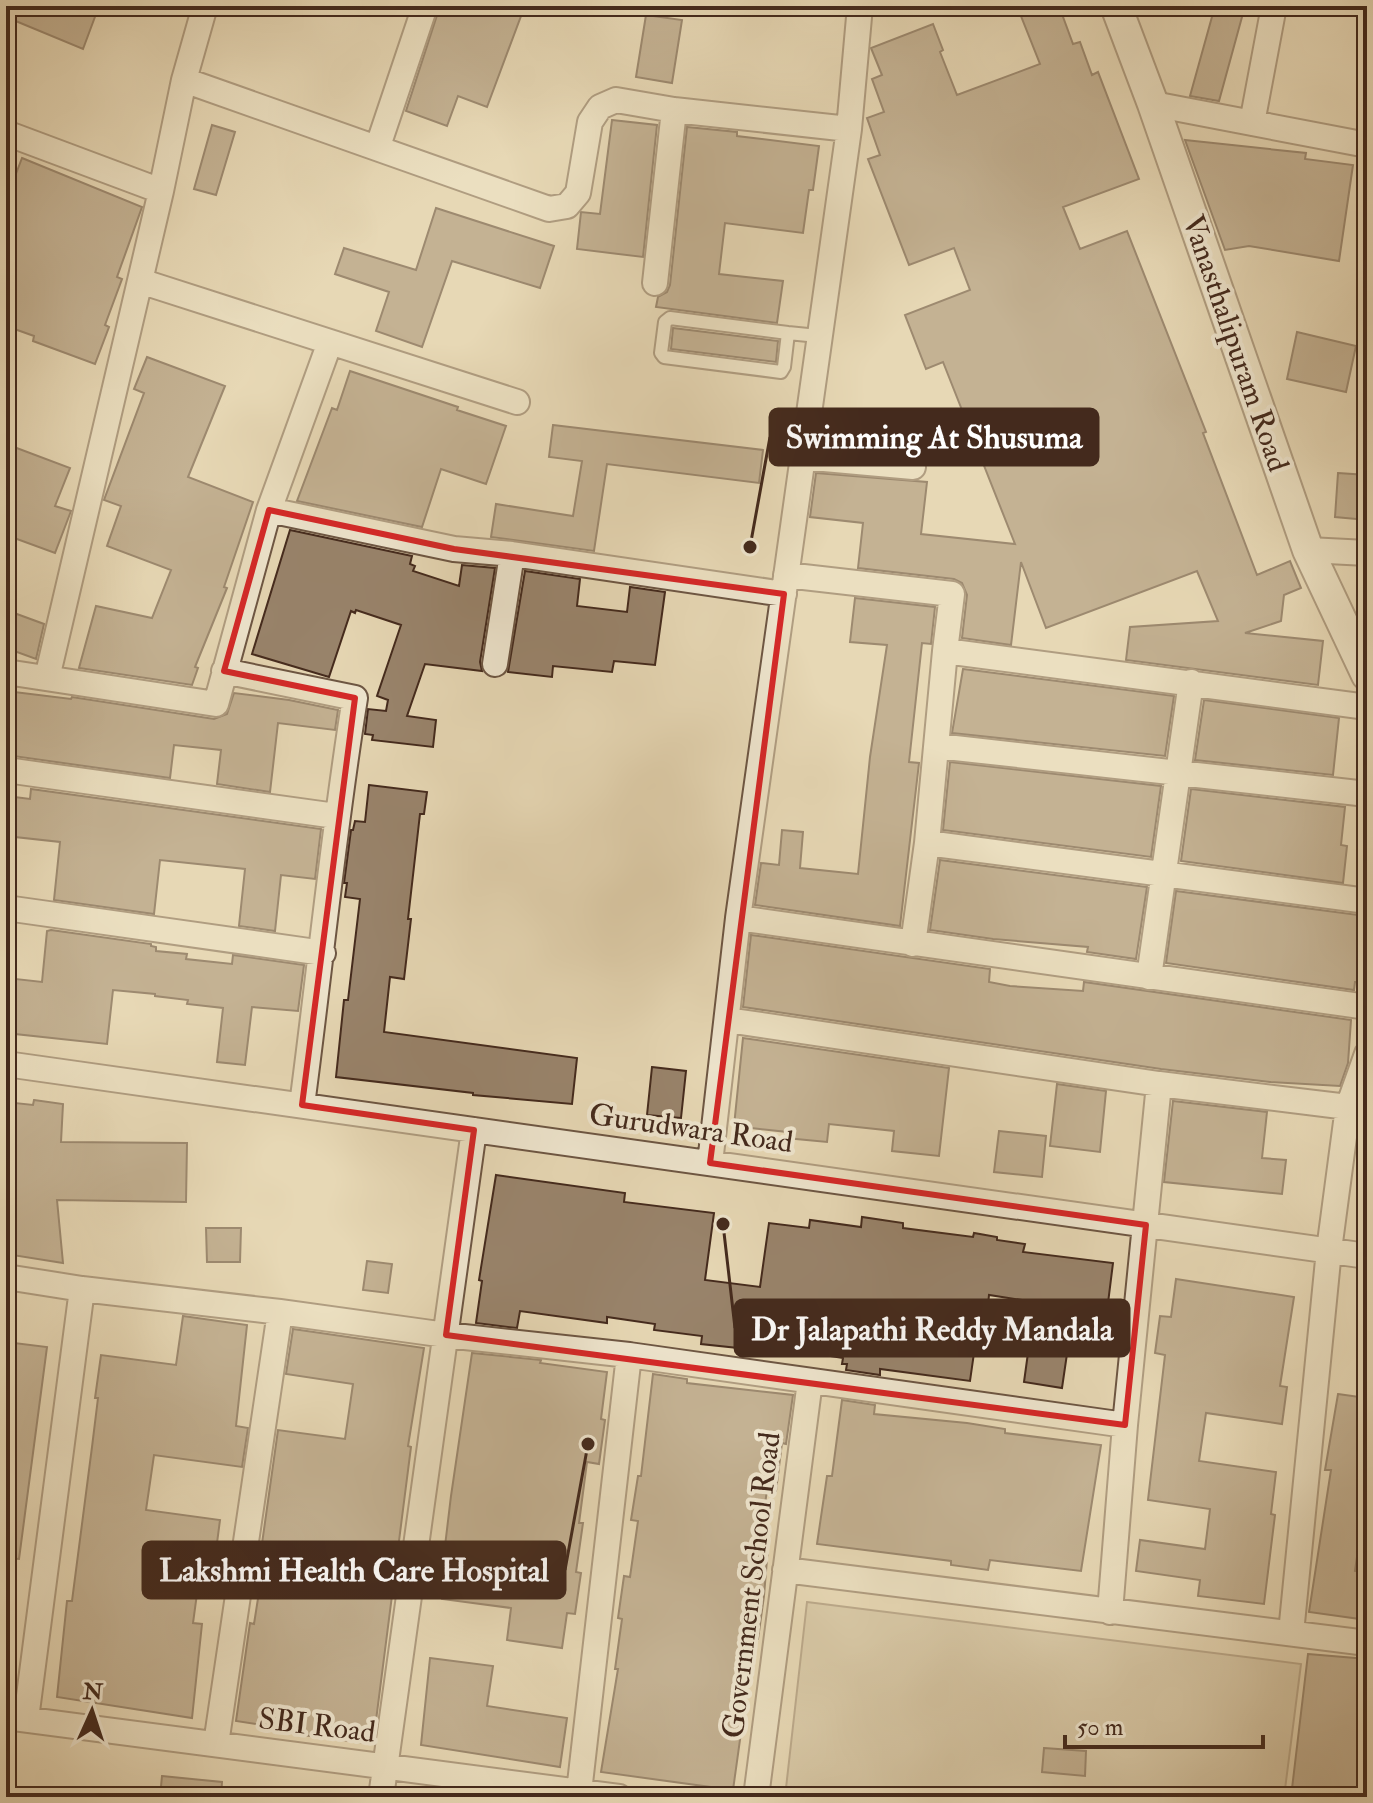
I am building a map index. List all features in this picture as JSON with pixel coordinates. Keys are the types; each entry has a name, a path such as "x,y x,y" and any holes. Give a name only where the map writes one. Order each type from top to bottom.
{"street":[{"path":"47,678 184,80 205,6"},
{"path":"378,146 425,6"},
{"path":"710,1163 738,918 849,129 860,6"},
{"name":"Vanasthalipuram Road","path":"1116,6 1308,550 1367,674"},
{"path":"1252,123 1274,6"},
{"path":"184,80 378,146 549,209 567,206 578,193 590,122 600,107 616,100 674,110 849,129"},
{"path":"1153,104 1367,145"},
{"path":"655,283 674,110"},
{"path":"8,140 161,191"},
{"path":"140,281 517,402"},
{"path":"6,672 216,704 269,510 330,342"},
{"path":"802,457 913,467"},
{"path":"269,510 454,549 785,585 952,594 927,843 913,944"},
{"path":"1308,550 1367,553"},
{"path":"495,664 512,554"},
{"path":"945,651 1367,707"},
{"path":"224,671 355,698 336,816 323,953 302,1105"},
{"path":"1149,977 1191,682"},
{"path":"937,746 1367,794"},
{"path":"6,770 336,816"},
{"path":"927,843 1367,901"},
{"path":"6,908 323,953"},
{"path":"738,918 1367,1007"},
{"path":"727,1020 1159,1084 1348,1107"},
{"path":"1291,1633 1329,1250 1348,1107 1367,1054"},
{"name":"Gurudwara Road","path":"6,1064 1367,1256"},
{"path":"1110,1612 1159,1084"},
{"path":"381,1797 474,1130"},
{"path":"6,1277 446,1335 629,1355 1125,1425"},
{"path":"16,1718 82,1289"},
{"path":"216,1744 280,1312"},
{"path":"579,1792 629,1355"},
{"name":"Government School Road","path":"756,1797 810,1381"},
{"path":"785,1570 1367,1643"},
{"name":"SBI Road","path":"16,1718 619,1797"}],"lane":[{"path":"788,333 781,372 664,357 661,353 665,322 670,318 818,336"}],"highlighted area":[{"path":"269,510 454,549 784,594 710,1163 1146,1225 1125,1425 446,1335 474,1130 302,1105 355,698 224,671"}],"shaded area":[{"path":"807,1602 1301,1664 1284,1797 785,1797"}],"building":[{"path":"6,6 99,6 83,49 6,17"},
{"path":"440,6 519,6 516,14 521,16 487,107 458,96 447,126 406,111"},
{"path":"1017,6 1059,6 1073,44 1080,42 1092,75 1098,72 1139,179 1063,207 1080,249 1127,231 1206,432 1203,433 1257,575 1290,561 1301,588 1284,595 1281,621 1245,633 1323,641 1318,685 1126,660 1130,627 1218,621 1197,571 1046,628 1021,562 1011,645 962,638 967,595 962,583 954,579 858,568 863,523 810,517 816,473 927,482 921,534 1015,544 943,362 926,369 905,315 970,290 954,248 909,265 868,159 880,155 867,118 884,112 872,79 882,75 871,48 933,24 957,95 1040,64"},
{"path":"1215,6 1245,6 1219,101 1190,96"},
{"path":"646,15 682,20 672,83 636,77"},
{"path":"612,120 657,125 643,257 577,249 581,212 600,214"},
{"path":"212,125 235,132 216,195 194,189"},
{"path":"687,127 819,146 803,233 725,223 719,274 783,281 777,323 656,307 658,297 667,292 670,285"},
{"path":"1185,140 1306,153 1305,159 1353,165 1339,261 1249,246 1225,250"},
{"path":"22,158 142,207 117,277 122,279 95,364 33,341 34,336 6,326 6,200"},
{"path":"436,208 554,246 540,288 452,261 422,347 376,331 389,292 335,274 344,248 416,270"},
{"path":"673,328 778,341 776,362 671,349"},
{"path":"1297,332 1356,346 1346,392 1287,379"},
{"path":"147,357 225,386 188,477 253,502 224,587 227,588 195,667 198,668 192,685 79,668 96,606 152,618 171,570 107,546 121,506 104,500 144,393 134,389"},
{"path":"350,371 506,426 486,484 441,469 422,527 297,501 332,408 337,410"},
{"path":"553,425 763,450 759,483 607,464 594,551 491,537 496,504 573,516 582,461 549,457"},
{"path":"6,444 70,468 55,506 71,511 55,553 6,535"},
{"path":"1338,473 1367,475 1367,520 1335,517"},
{"path":"290,530 412,556 410,564 415,566 413,571 459,586 462,565 495,568 480,662 482,671 425,664 407,716 436,720 433,747 372,740 373,735 365,734 368,709 386,711 388,700 377,696 401,625 351,611 329,677 252,654"},
{"path":"525,571 580,579 577,606 627,612 630,587 665,592 655,665 614,661 612,672 553,666 552,677 508,672"},
{"path":"855,598 935,607 931,644 922,643 909,762 919,763 900,926 755,905 761,863 779,865 782,830 803,832 800,868 858,874 870,757 887,645 850,642"},
{"path":"6,610 44,624 36,659 6,648"},
{"path":"963,669 1174,696 1165,756 952,733"},
{"path":"6,691 72,697 214,719 227,714 234,693 338,710 335,730 278,723 270,792 217,784 221,750 174,745 170,778 6,755"},
{"path":"1204,700 1339,718 1333,775 1195,760"},
{"path":"950,762 1161,786 1151,857 943,830"},
{"path":"369,785 427,792 424,814 420,814 404,979 390,977 384,1032 577,1058 572,1104 336,1077 360,899 345,897 347,883 344,883 351,830 355,821 365,822"},
{"path":"31,789 321,829 315,879 281,875 275,931 239,926 245,869 160,860 154,914 54,900 60,842 6,836 6,796 30,799"},
{"path":"1191,789 1345,807 1341,845 1347,846 1343,883 1181,861"},
{"path":"940,860 1147,887 1136,959 1087,952 1088,947 930,930"},
{"path":"1176,891 1366,916 1359,982 1355,982 1354,990 1166,963"},
{"path":"47,931 151,944 156,951 187,954 186,959 232,964 233,955 304,965 298,1011 252,1007 245,1065 217,1062 223,1008 187,1004 188,1000 155,994 113,990 107,1044 6,1033 7,978 42,982"},
{"path":"751,935 990,969 989,982 1010,986 1083,991 1084,982 1351,1020 1348,1063 1340,1086 1270,1082 1161,1069 743,1007"},
{"path":"743,1038 949,1068 939,1156 892,1151 894,1131 829,1124 827,1142 786,1138 787,1132 734,1126"},
{"path":"652,1067 686,1071 681,1118 647,1115"},
{"path":"1057,1084 1106,1091 1100,1152 1050,1146"},
{"path":"34,1100 63,1104 61,1142 187,1143 186,1202 57,1200 63,1263 6,1254 6,1102 33,1105"},
{"path":"1173,1101 1267,1112 1262,1158 1286,1160 1282,1194 1164,1182"},
{"path":"999,1131 1046,1136 1042,1177 994,1172"},
{"path":"496,1175 625,1193 624,1202 714,1213 705,1280 760,1287 769,1223 809,1228 810,1220 861,1227 862,1217 903,1223 903,1228 997,1237 997,1240 1025,1244 1023,1252 1113,1263 1107,1311 1074,1306 1062,1388 1024,1382 1035,1302 989,1295 988,1305 981,1304 970,1381 880,1369 880,1375 846,1370 847,1364 842,1364 843,1358 787,1349 786,1353 701,1344 702,1336 654,1330 655,1324 607,1317 607,1323 520,1311 517,1328 476,1323 482,1281 479,1280"},
{"path":"206,1228 241,1228 240,1262 207,1262"},
{"path":"367,1261 392,1264 388,1293 363,1290"},
{"path":"1176,1279 1294,1297 1280,1386 1287,1387 1282,1424 1206,1413 1199,1461 1276,1472 1271,1514 1275,1515 1264,1604 1198,1596 1200,1580 1136,1571 1140,1540 1205,1549 1210,1509 1148,1500 1165,1355 1155,1353 1160,1316 1171,1317"},
{"path":"183,1316 247,1325 236,1426 248,1428 242,1467 154,1455 146,1510 220,1520 214,1566 201,1564 193,1623 202,1624 192,1718 57,1697 67,1601 72,1601 92,1447 101,1355 176,1365"},
{"path":"293,1329 424,1348 408,1446 411,1447 373,1744 303,1735 303,1731 236,1721 250,1623 254,1624 262,1573 258,1572 278,1430 345,1439 353,1384 286,1374"},
{"path":"6,1342 47,1347 19,1559 6,1558"},
{"path":"472,1353 541,1360 540,1363 607,1372 599,1464 587,1462 579,1523 583,1523 576,1572 581,1573 575,1614 567,1613 562,1648 507,1640 511,1608 442,1599 449,1547 445,1546 451,1496"},
{"path":"653,1374 687,1379 687,1383 793,1395 786,1444 782,1443 776,1491 767,1490 759,1546 768,1547 764,1596 758,1639 746,1638 736,1703 745,1704 733,1790 601,1772 618,1669 615,1669 622,1619 618,1618 624,1576 630,1577 638,1521 631,1520 638,1476 641,1476"},
{"path":"1338,1394 1367,1398 1367,1486 1355,1571 1367,1573 1367,1620 1309,1612 1331,1470 1325,1470"},
{"path":"842,1400 875,1405 874,1414 967,1423 1005,1429 1005,1433 1101,1445 1081,1571 990,1560 988,1570 951,1565 951,1561 817,1544 827,1476 832,1476"},
{"path":"1308,1654 1367,1659 1367,1797 1291,1797"},
{"path":"430,1658 493,1666 487,1706 567,1718 560,1767 421,1745"},
{"path":"1044,1748 1086,1751 1085,1776 1042,1772"},
{"path":"162,1776 222,1782 221,1797 160,1797"}],"place":[{"name":"Swimming At Shusuma","path":"750,547"},
{"name":"Dr Jalapathi Reddy Mandala","path":"723,1224"},
{"name":"Lakshmi Health Care Hospital","path":"588,1444"}]}
